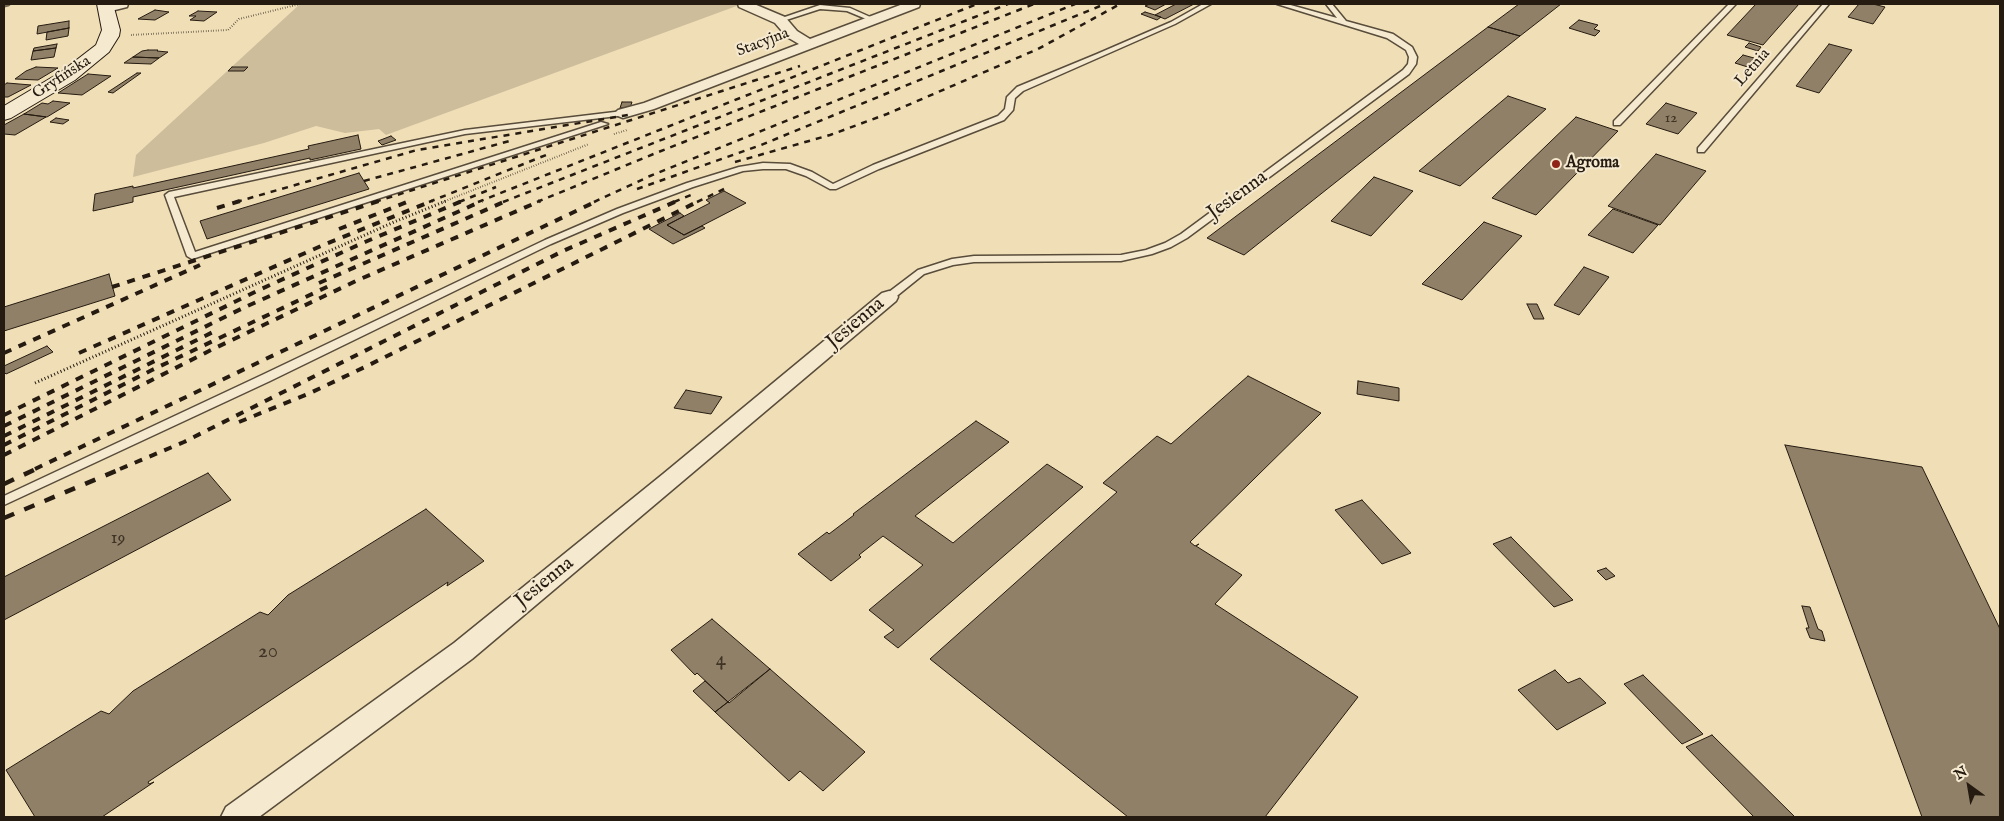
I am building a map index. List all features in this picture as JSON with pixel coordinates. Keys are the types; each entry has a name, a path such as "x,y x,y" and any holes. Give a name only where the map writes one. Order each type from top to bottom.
{"street":[{"path":"744,4 780,20 792,34 810,44"},
{"name":"Stacyjna","path":"623,113 650,106 914,4"},
{"path":"110,36 111,5"},
{"name":"Gryfińska","path":"5,112 86,63 103,48 110,36"},
{"name":"Jesienna","path":"236,817 463,651 671,480 889,296"}],"lane":[{"path":"4,501 539,246 620,211 690,184 742,169 763,166 787,166 809,174 833,187 876,167 1001,118 1008,110 1010,97 1020,89 1100,56 1168,25 1208,4"},
{"name":"Jesienna","path":"889,296 921,272 952,262 974,259 1121,258 1154,251 1177,241 1412,66 1411,53 1398,40 1343,21 1280,4"},
{"path":"1329,4 1343,21"},
{"path":"1618,123 1733,4"},
{"name":"Letnia","path":"1700,150 1826,4"},
{"path":"780,20 820,7 848,9 873,20"},
{"path":"604,124 192,256 169,195 465,132 623,113"}],"path":[{"path":"110,36 228,30 239,19 300,4"},
{"path":"607,137 632,128"},
{"path":"35,383 394,222 590,144"}],"shaded area":[{"path":"300,4 742,4 386,135 379,129 345,133 316,126 264,143 133,177 136,155"}],"building":[{"path":"1150,4 1166,4 1155,10 1145,6"},
{"path":"1176,4 1194,4 1165,19 1155,15"},
{"path":"1519,4 1561,4 1520,36 1488,27"},
{"path":"1756,4 1799,4 1763,45 1727,35"},
{"path":"1859,4 1873,4 1885,7 1873,24 1848,17"},
{"path":"155,10 169,12 155,20 138,19"},
{"path":"198,11 217,12 204,21 190,20 196,16 189,16"},
{"path":"1145,12 1161,17 1157,20 1141,14"},
{"path":"1579,20 1598,25 1594,29 1600,31 1595,36 1569,28"},
{"path":"69,21 69,28 37,34 38,26"},
{"path":"1488,27 1520,36 1244,255 1207,238"},
{"path":"69,28 68,36 46,40 47,32"},
{"path":"1749,43 1761,47 1758,51 1745,47"},
{"path":"57,44 56,48 33,51 34,48"},
{"path":"1829,44 1852,50 1819,93 1796,86"},
{"path":"56,48 54,57 31,60 33,51"},
{"path":"142,51 168,52 159,58 133,57"},
{"path":"1743,55 1761,62 1754,69 1735,63"},
{"path":"133,57 159,58 151,64 124,63"},
{"path":"36,67 58,68 38,80 15,79 26,71"},
{"path":"232,67 248,67 244,71 228,71"},
{"path":"137,73 141,73 113,93 108,92"},
{"path":"88,74 111,76 82,95 58,93"},
{"path":"7,83 31,85 8,97 4,97 4,85"},
{"path":"1508,96 1546,109 1460,186 1419,171"},
{"path":"53,101 70,103 47,117 24,114 42,103 48,104"},
{"path":"622,102 632,102 630,108 620,108"},
{"path":"1666,103 1697,113 1678,134 1646,124"},
{"path":"24,114 46,117 15,135 4,134 4,125"},
{"name":"Agroma","path":"1576,117 1618,131 1536,215 1492,198"},
{"path":"56,118 69,120 63,124 50,122"},
{"path":"358,135 361,149 310,160 310,158 133,197 133,202 93,211 95,194 133,186 133,188 309,149 308,146"},
{"path":"391,136 396,140 382,145 378,141"},
{"path":"1656,154 1706,171 1660,225 1608,206"},
{"path":"359,173 369,189 207,239 200,221"},
{"path":"1374,177 1413,191 1371,236 1331,221"},
{"path":"724,191 746,203 684,235 667,225 710,203 706,200"},
{"path":"1613,209 1658,225 1633,253 1588,235"},
{"path":"680,213 684,216 667,225 684,235 702,226 705,228 673,244 649,229"},
{"path":"1484,222 1522,236 1462,300 1422,284"},
{"path":"1584,267 1609,277 1579,315 1554,305"},
{"path":"109,274 115,296 4,331 4,307"},
{"path":"1527,304 1537,304 1544,319 1534,319"},
{"path":"47,346 53,352 6,374 4,372 4,366"},
{"path":"1248,376 1321,413 1190,542 1195,546 1199,544 1196,546 1242,575 1215,604 1358,697 1265,817 1128,817 930,659 1117,492 1103,483 1157,436 1171,444"},
{"path":"1358,381 1399,388 1399,401 1357,394"},
{"path":"686,390 722,397 711,414 674,408"},
{"path":"976,421 1009,442 915,516 953,543 1047,464 1083,487 898,648 884,637 894,630 869,610 923,565 883,536 831,581 798,554 827,532 829,534"},
{"path":"1785,445 1922,467 2000,629 2000,817 1922,817"},
{"path":"208,473 231,500 4,620 4,577"},
{"path":"1362,500 1411,553 1382,564 1335,510"},
{"path":"426,509 484,561 447,586 448,582 148,782 149,784 154,782 102,817 35,817 6,770 101,711 109,714 133,691 260,612 268,615 288,595"},
{"path":"1511,537 1573,600 1554,607 1493,544"},
{"path":"1606,568 1615,576 1606,580 1597,571"},
{"path":"1802,606 1810,607 1818,629 1822,631 1825,641 1810,638"},
{"path":"712,619 770,669 729,703 697,673 695,675 671,650"},
{"path":"770,669 865,752 823,791 800,771 789,781 715,712"},
{"path":"1555,670 1568,683 1580,678 1606,703 1557,730 1518,690"},
{"path":"1643,675 1703,734 1682,744 1624,684"},
{"path":"705,681 728,702 715,712 693,691"},
{"path":"1712,735 1795,817 1754,817 1686,747"}],"waterway":[{"path":"4,5 8,4"}],"railway":[{"path":"478,202 977,4"},
{"path":"503,202 1008,4"},
{"path":"537,202 1034,4"},
{"path":"594,202 650,176 1075,4"},
{"path":"637,189 761,145 1105,4"},
{"path":"735,162 830,135 887,114 1038,49 1120,4"},
{"path":"375,202 800,66"},
{"path":"236,202 417,150 628,115"},
{"path":"364,181 513,140"},
{"path":"429,202 551,153"},
{"path":"459,202 496,187"},
{"path":"697,202 724,189"},
{"path":"674,202 691,195"},
{"path":"217,208 240,201"},
{"path":"112,287 379,201"},
{"path":"79,353 321,246 432,201"},
{"path":"4,415 259,290 462,201"},
{"path":"4,426 243,308 482,201"},
{"path":"319,283 506,201"},
{"path":"4,455 211,350 358,280 540,201"},
{"path":"35,469 597,201"},
{"path":"120,469 184,442 563,251 677,201"},
{"path":"239,422 308,394 369,365 699,201"},
{"path":"339,229 407,202"},
{"path":"4,353 200,265"},
{"path":"4,445 152,370 331,285"},
{"path":"4,436 217,330"},
{"path":"4,484 38,468"},
{"path":"4,518 123,468"}],"place":[{"name":"Agroma","path":"1556,164"}]}
